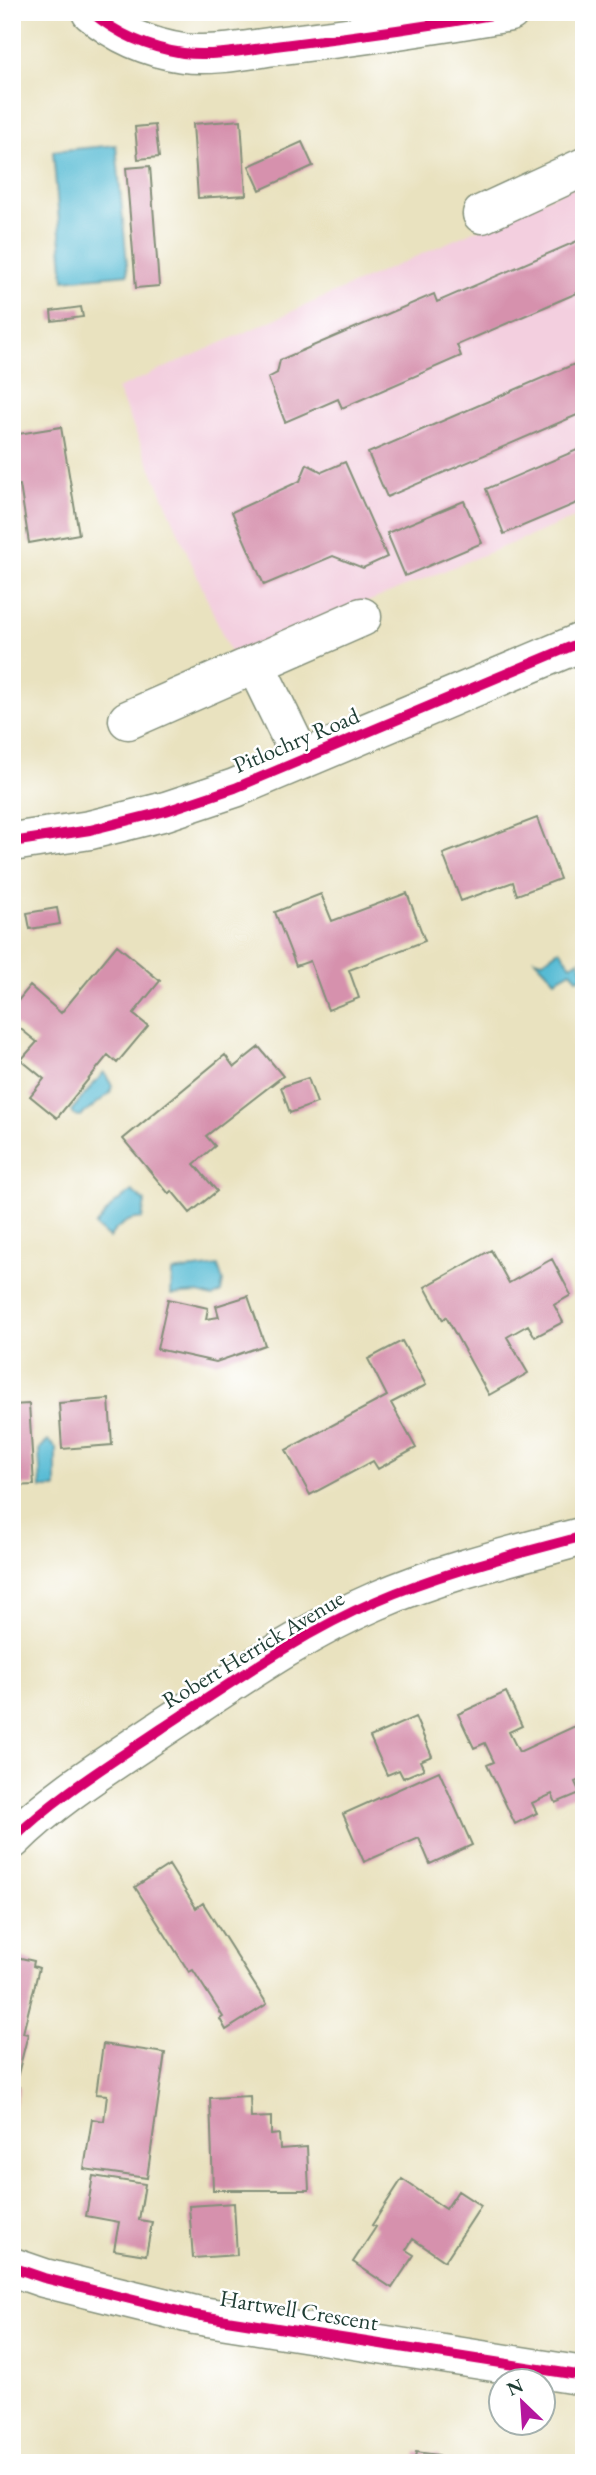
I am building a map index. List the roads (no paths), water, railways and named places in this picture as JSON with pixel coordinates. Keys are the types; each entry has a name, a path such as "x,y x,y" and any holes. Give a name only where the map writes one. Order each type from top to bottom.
{"street":[{"path":"91,12 124,35 150,46 184,53 222,52 394,32 510,12"},
{"path":"482,214 584,167"},
{"path":"128,720 256,666 362,617"},
{"name":"Pitlochry Road","path":"12,842 90,830 166,811 235,788 584,641"},
{"path":"256,666 302,760"},
{"name":"Robert Herrick Avenue","path":"12,1840 65,1796 127,1752 256,1666 317,1631 375,1601 438,1578 584,1536"},
{"name":"Hartwell Crescent","path":"12,2267 44,2278 195,2315 584,2376"}],"water":[{"path":"116,145 128,274 64,280 53,151"},
{"path":"560,949 571,965 579,960 584,975 578,979 571,971 555,980 535,959 543,961"},
{"path":"104,1072 112,1086 110,1093 81,1116 73,1115 71,1111"},
{"path":"132,1191 145,1202 142,1219 123,1224 109,1238 95,1226 114,1204"},
{"path":"218,1266 223,1281 221,1292 212,1297 198,1293 171,1295 172,1272"},
{"path":"48,1441 56,1448 56,1488 41,1488 39,1449"}]}
